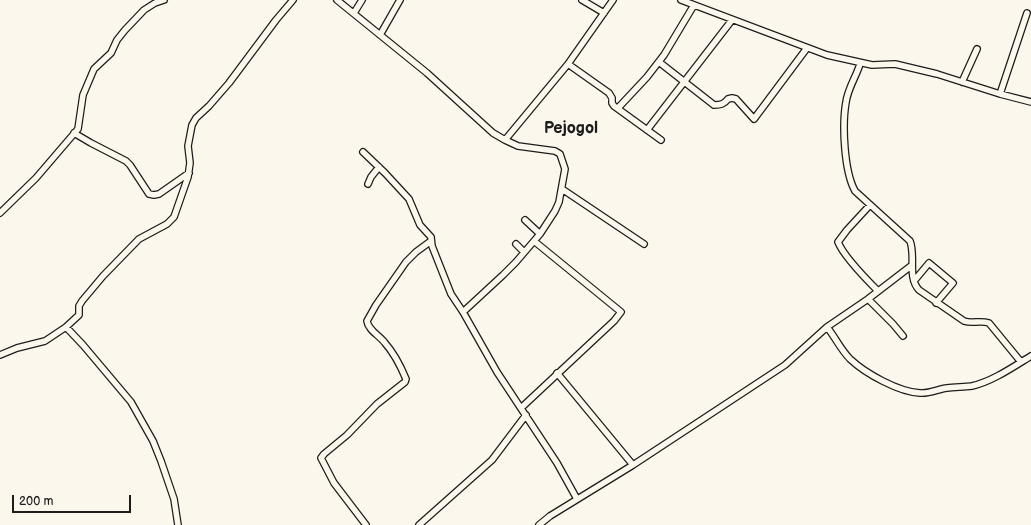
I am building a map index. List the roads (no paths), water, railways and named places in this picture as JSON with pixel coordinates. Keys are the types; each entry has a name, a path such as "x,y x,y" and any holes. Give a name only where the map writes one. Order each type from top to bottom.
{"street":[{"path":"0,213 36,178 74,133 79,124 83,95 94,69 111,53 117,40 144,10 155,3 164,0"},
{"path":"0,355 17,348 45,341 66,327 79,315 79,306 82,301 103,276 139,239 173,219 189,172 190,163 188,146 192,125 196,118 229,83 276,20 293,0"},
{"path":"337,0 427,73 493,133 518,146 555,151 560,154 565,169 562,189 555,211 540,234 524,252 503,275 463,312"},
{"path":"354,13 362,0"},
{"path":"380,35 400,0"},
{"path":"582,0 604,13"},
{"path":"505,140 568,64 613,0"},
{"path":"682,0 827,55 860,64 895,64 937,74 1031,102"},
{"path":"618,108 659,62 694,5"},
{"path":"1000,94 1027,13"},
{"path":"647,130 732,20"},
{"path":"659,62 714,104 721,105 728,99 736,99 754,119 807,48"},
{"path":"962,82 977,49"},
{"path":"568,64 609,93 612,98 613,105 661,140"},
{"path":"860,64 846,102 844,139 848,174 852,186 855,191 910,241 914,281 919,290 936,303 967,322 989,323 1021,362"},
{"path":"74,133 91,144 126,161 149,194 159,194 189,172"},
{"path":"363,152 409,200 418,223 430,236 432,246 449,291 463,312 497,372 557,463 577,499"},
{"path":"368,184 370,177 379,167"},
{"path":"562,189 644,244"},
{"path":"870,205 838,242 868,281 878,291"},
{"path":"525,220 540,234"},
{"path":"366,525 334,483 321,458 347,435 374,407 405,382 406,379 402,371 385,342 369,327 367,321 376,305 406,262 416,252 431,241"},
{"path":"521,408 614,321 621,312 534,241"},
{"path":"516,244 524,252"},
{"path":"914,281 929,263 953,283 936,303"},
{"path":"539,525 785,365 827,327 912,266"},
{"path":"868,299 903,336"},
{"path":"66,327 84,344 131,402 161,461 174,499 178,525"},
{"path":"827,327 849,358 859,366 907,391 921,393 946,388 972,386 1002,374 1031,356"},
{"path":"557,373 594,420 633,464"},
{"path":"419,525 492,460 526,415"}],"district":[{"name":"Pejogol","path":"571,129"}]}
